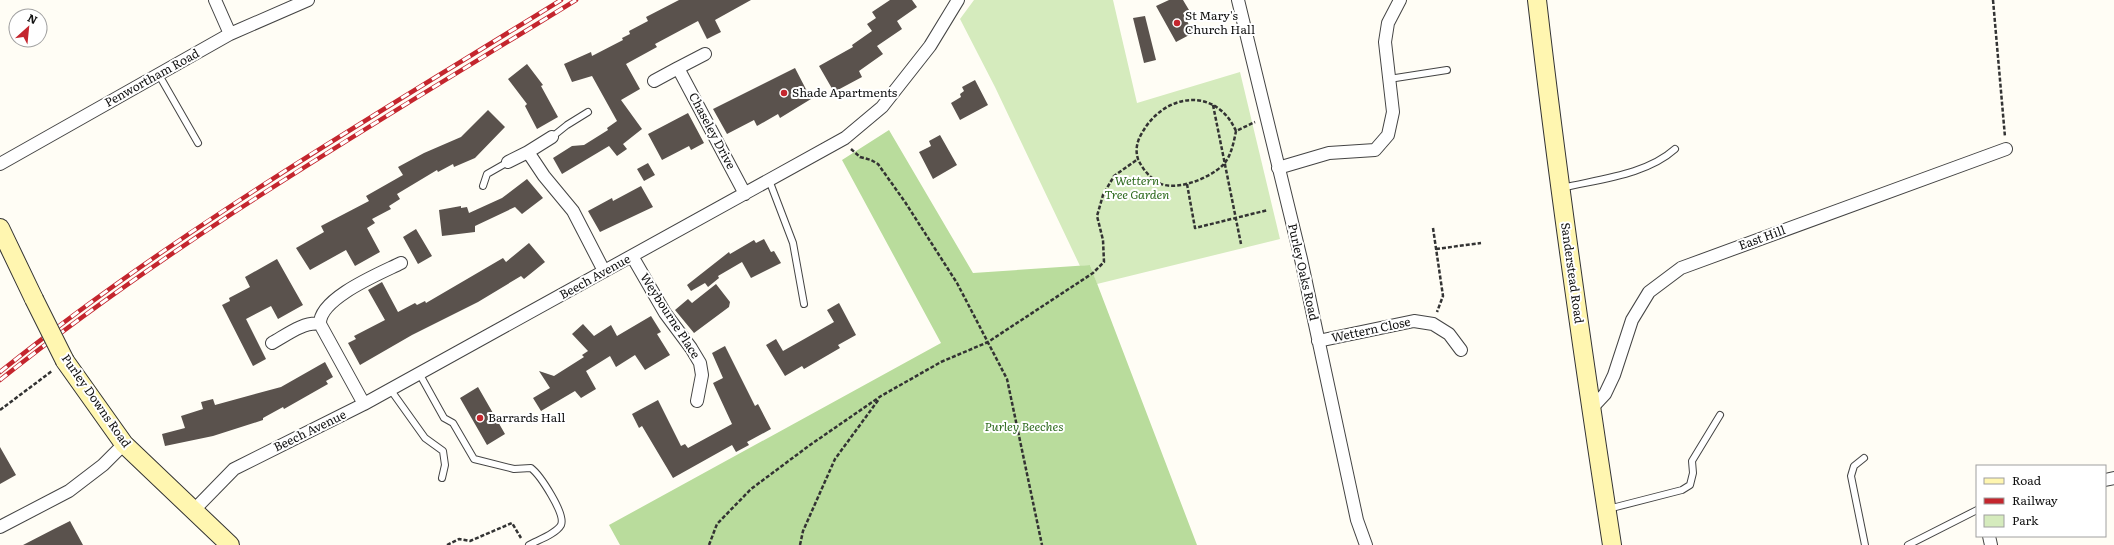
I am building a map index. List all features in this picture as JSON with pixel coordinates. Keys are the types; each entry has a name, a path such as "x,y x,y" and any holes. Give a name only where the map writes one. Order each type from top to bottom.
{"main road":[{"name":"Sanderstead Road","path":"1537,0 1591,409 1612,545"},
{"name":"Purley Downs Road","path":"0,228 65,361 124,444 230,545"}],"street":[{"path":"215,0 230,34"},
{"name":"Penwortham Road","path":"0,164 230,34 308,0"},
{"name":"Beech Avenue","path":"194,510 234,469 390,390 845,138 882,107 930,46 958,0"},
{"name":"Purley Oaks Road","path":"1238,0 1301,260 1357,520 1366,545"},
{"path":"1278,168 1329,154 1375,150 1388,135 1393,112 1385,42 1388,23 1400,0"},
{"path":"654,81 705,54"},
{"name":"Chaseley Drive","path":"678,68 745,194"},
{"path":"508,162 552,137"},
{"name":"East Hill","path":"1591,409 1605,394 1614,375 1632,320 1649,292 1681,268 2006,149"},
{"path":"528,152 544,176 573,211 604,271"},
{"name":"Weybourne Place","path":"632,256 665,313 691,348 700,363 702,375 697,401"},
{"path":"364,404 320,324 322,314 333,300 401,263"},
{"name":"Wettern Close","path":"1318,341 1414,321 1433,324 1449,334 1461,350"},
{"path":"272,343 305,326 320,324"},
{"path":"0,527 69,491 103,465 124,444"}],"lane":[{"path":"1389,79 1447,70"},
{"path":"159,75 198,143"},
{"path":"552,137 567,125 588,112"},
{"path":"1561,189 1638,170 1666,157 1675,149"},
{"path":"483,186 486,174 508,162"},
{"path":"769,180 793,243 804,304"},
{"path":"419,373 444,418 453,423 474,459 514,470 531,468 538,475 561,513 562,521 558,529 529,545"},
{"path":"390,390 425,438 443,451 445,465 442,478"},
{"path":"1607,510 1682,490 1690,485 1693,473 1692,461 1720,415"},
{"path":"1864,458 1854,466 1851,476 1865,545"},
{"path":"1908,545 1976,511"}],"path":[{"path":"1993,0 2006,149"},
{"path":"1185,100 1198,100 1213,105 1224,113 1232,122 1236,131 1225,164 1212,174 1187,184 1168,186 1154,181 1145,171 1138,159 1136,146 1140,135 1148,122 1158,111 1170,104 1185,100"},
{"path":"1213,105 1241,244"},
{"path":"1236,131 1266,117"},
{"path":"845,138 853,152 860,157 878,164 905,202 958,282 1007,379 1042,545"},
{"path":"709,545 717,524 751,489 881,396 941,362 988,342 1093,273 1104,262 1103,240 1097,216 1103,195 1114,176 1138,159"},
{"path":"1187,184 1195,228 1268,210"},
{"path":"1433,228 1443,296 1433,324"},
{"path":"1436,249 1481,243"},
{"path":"0,410 65,361"},
{"path":"800,545 803,531 835,459 881,396"},
{"path":"448,545 459,539 470,541 512,523 522,540"}],"green space":[{"name":"Wettern Tree Garden","path":"974,0 1113,0 1137,103 1240,72 1280,239 1097,284 1090,265 1080,266 995,87 960,19"},
{"name":"Purley Beeches","path":"889,130 973,273 1090,265 1197,545 620,545 609,525 941,343 842,160"}],"building":[{"path":"679,0 751,0 715,20 721,32 707,39 698,21 655,44 657,47 626,64 640,89 621,100 642,129 623,144 627,149 617,156 609,146 562,174 553,158 572,146 584,145 608,130 607,128 617,121 592,76 572,82 564,64 591,52 592,56 623,40 622,38 630,34 629,31 648,21 646,17"},
{"path":"890,0 912,0 917,7 897,21 902,29 877,46 883,54 859,71 862,77 834,92 819,66 853,47 852,45 872,31 867,24 876,18 872,12"},
{"name":"St Mary's Church Hall","path":"1169,0 1183,0 1189,10 1183,13 1193,33 1176,42 1156,6"},
{"path":"1145,16 1156,60 1144,63 1133,18"},
{"path":"527,64 543,85 541,86 558,117 537,129 525,106 527,104 508,79"},
{"path":"795,68 811,99 780,118 778,114 757,126 754,120 727,134 713,109"},
{"path":"975,80 988,105 960,120 951,103 961,97 960,94 964,91 962,87"},
{"path":"488,110 505,127 475,158 454,167 453,164 438,172 437,170 397,194 400,199 389,206 391,209 372,219 375,223 367,228 380,252 355,266 346,250 310,270 296,248 324,232 321,226 369,201 366,196 403,175 398,167 424,153 461,137"},
{"path":"688,113 704,143 691,150 689,146 662,160 648,134"},
{"path":"940,135 957,165 933,179 919,152 931,146 929,141"},
{"path":"648,163 655,175 644,181 637,169"},
{"path":"527,179 543,198 522,214 515,207 475,226 475,232 442,236 439,210 461,206 461,208 467,207 469,213 502,198"},
{"path":"641,186 653,207 600,232 588,211 612,198 613,201"},
{"path":"416,229 432,256 418,264 403,237"},
{"path":"764,239 771,252 774,251 781,263 751,278 742,262 718,276 719,278 708,287 705,283 691,291 687,285 729,252 730,254 754,240 756,243"},
{"path":"529,243 545,262 524,279 521,276 478,302 412,335 360,365 348,343 356,339 354,336 385,320 368,290 382,282 398,312 415,303 417,305 425,301 426,303 503,258 506,262"},
{"path":"277,259 303,305 278,319 271,306 246,319 266,359 253,366 222,305 230,301 229,298 250,287 245,277"},
{"path":"716,284 730,302 729,307 694,333 675,310 688,299 692,303"},
{"path":"839,303 856,335 838,345 840,348 804,369 802,366 785,376 766,345 776,339 783,351 834,322 827,310"},
{"path":"651,316 661,332 657,334 670,355 645,370 635,355 616,367 610,356 586,371 596,389 581,398 575,391 541,411 533,398 550,388 539,371 554,376 584,357 582,355 588,351 572,334 583,324 594,336 611,325 617,336"},
{"path":"725,346 755,406 758,404 771,429 747,442 749,445 736,452 732,445 673,478 642,426 639,428 632,414 658,400 681,446 685,444 688,448 732,424 713,383 723,378 712,353"},
{"path":"325,362 333,377 326,381 328,384 284,409 283,407 263,418 263,420 213,436 165,446 162,434 185,428 181,416 203,409 201,402 213,399 215,405 281,387"},
{"name":"Barrards Hall","path":"478,387 505,434 487,445 460,398"},
{"path":"0,447 16,475 0,484"},
{"path":"70,521 83,545 23,545 56,528"}],"railway":[{"path":"0,372 67,320 204,223 346,132 561,0"},
{"path":"0,380 68,327 210,228 355,135 576,0"}],"place":[{"name":"St Mary's Church Hall","path":"1177,23"},
{"name":"Shade Apartments","path":"784,93"},
{"name":"Barrards Hall","path":"480,418"}]}
